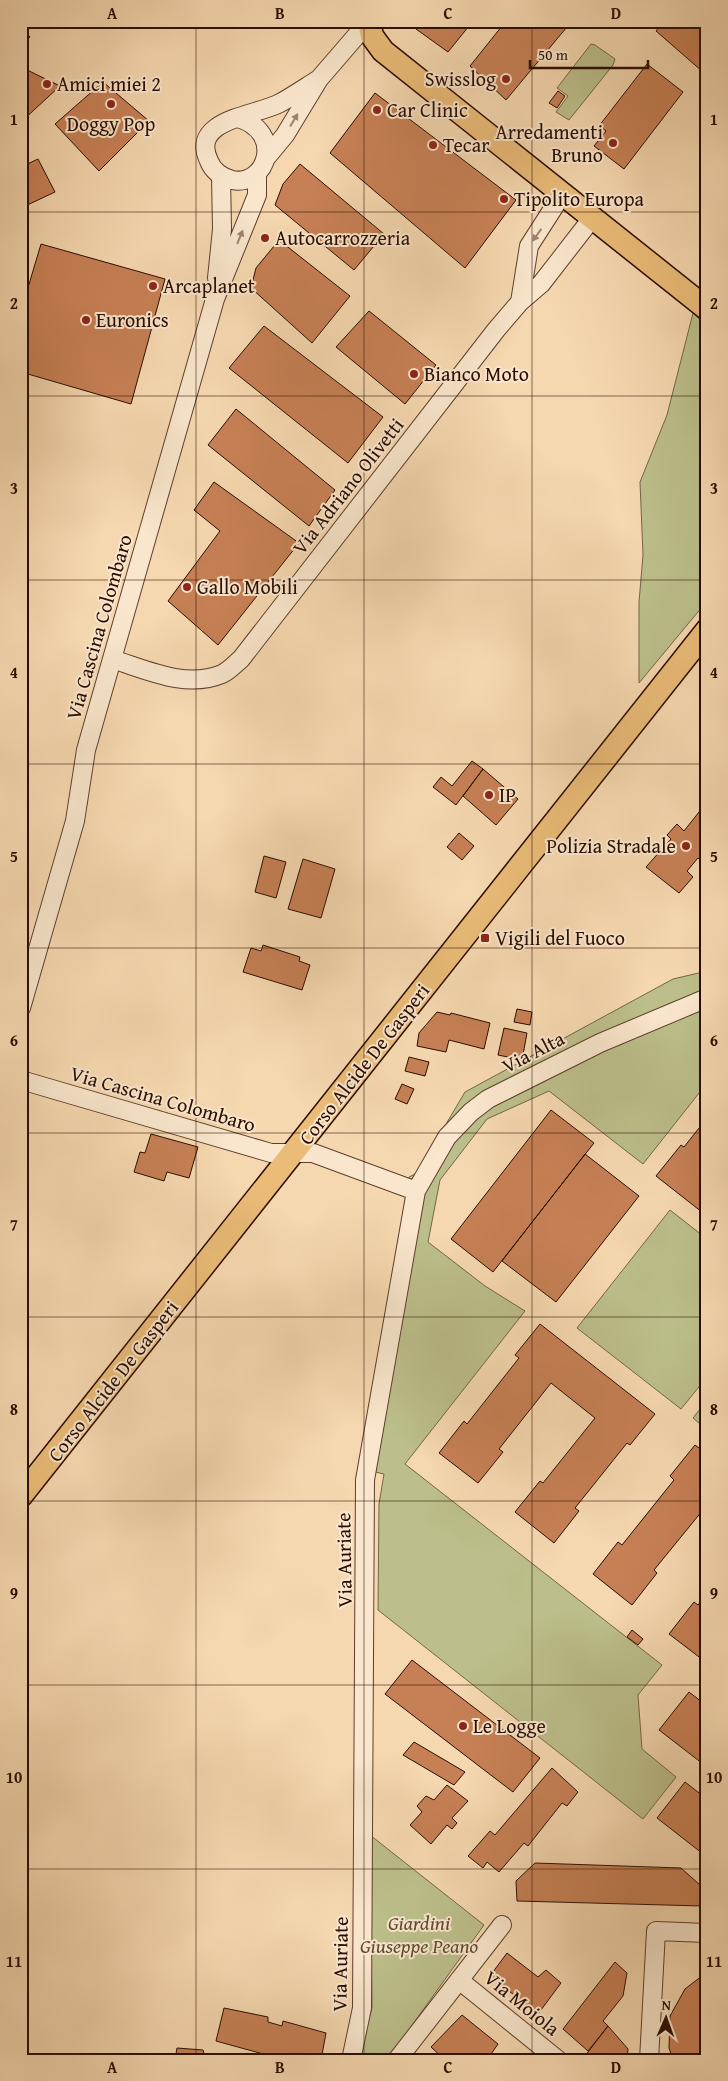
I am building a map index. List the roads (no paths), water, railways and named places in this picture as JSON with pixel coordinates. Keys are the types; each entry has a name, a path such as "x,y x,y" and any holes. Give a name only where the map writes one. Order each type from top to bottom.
{"main road":[{"path":"369,21 372,36 383,51 707,309"},
{"name":"Corso Alcide De Gasperi","path":"21,1496 707,630"}],"street":[{"path":"319,79 279,104 238,118 225,120 214,128 206,141 206,156 211,168 221,176 233,180 246,179 262,165 285,135 319,79 369,21"},
{"path":"238,118 252,122 262,132 267,144 262,165"},
{"name":"Via Cascina Colombaro","path":"21,1008 26,966 76,821 86,750 112,659 215,299 257,195 262,165"},
{"name":"Via Cascina Colombaro","path":"215,299 222,230 221,176"},
{"name":"Via Adriano Olivetti","path":"520,302 529,246 563,194"},
{"name":"Via Adriano Olivetti","path":"112,659 182,680 203,680 224,674 241,659 520,302 540,284 593,217"},
{"name":"Via Alta","path":"416,1191 447,1137 471,1112 488,1099 600,1043 707,998"},
{"name":"Via Cascina Colombaro","path":"21,1080 271,1153 294,1152"},
{"path":"294,1152 313,1153 416,1191"},
{"name":"Via Auriate","path":"351,2060 360,2022 362,1988 365,1480 416,1191"},
{"name":"Via Moiola","path":"397,2060 502,1924"},
{"path":"649,2060 656,1931 707,1933"},
{"name":"Via Moiola","path":"459,1980 558,2060"}],"place":[{"name":"Swisslog","path":"506,79"},
{"name":"Amici miei 2","path":"47,84"},
{"name":"Doggy Pop","path":"111,104"},
{"name":"Car Clinic","path":"377,110"},
{"name":"Arredamenti Bruno","path":"613,143"},
{"name":"Tecar","path":"433,145"},
{"name":"Tipolito Europa","path":"504,199"},
{"name":"Autocarrozzeria","path":"265,238"},
{"name":"Arcaplanet","path":"153,286"},
{"name":"Euronics","path":"86,320"},
{"name":"Bianco Moto","path":"414,374"},
{"name":"Gallo Mobili","path":"187,587"},
{"name":"IP","path":"489,795"},
{"name":"Polizia Stradale","path":"686,846"},
{"name":"Vigili del Fuoco","path":"485,938"},
{"name":"Le Logge","path":"463,1726"}],"park label":[{"name":"Giardini Giuseppe Peano","path":"419,1934"}]}
